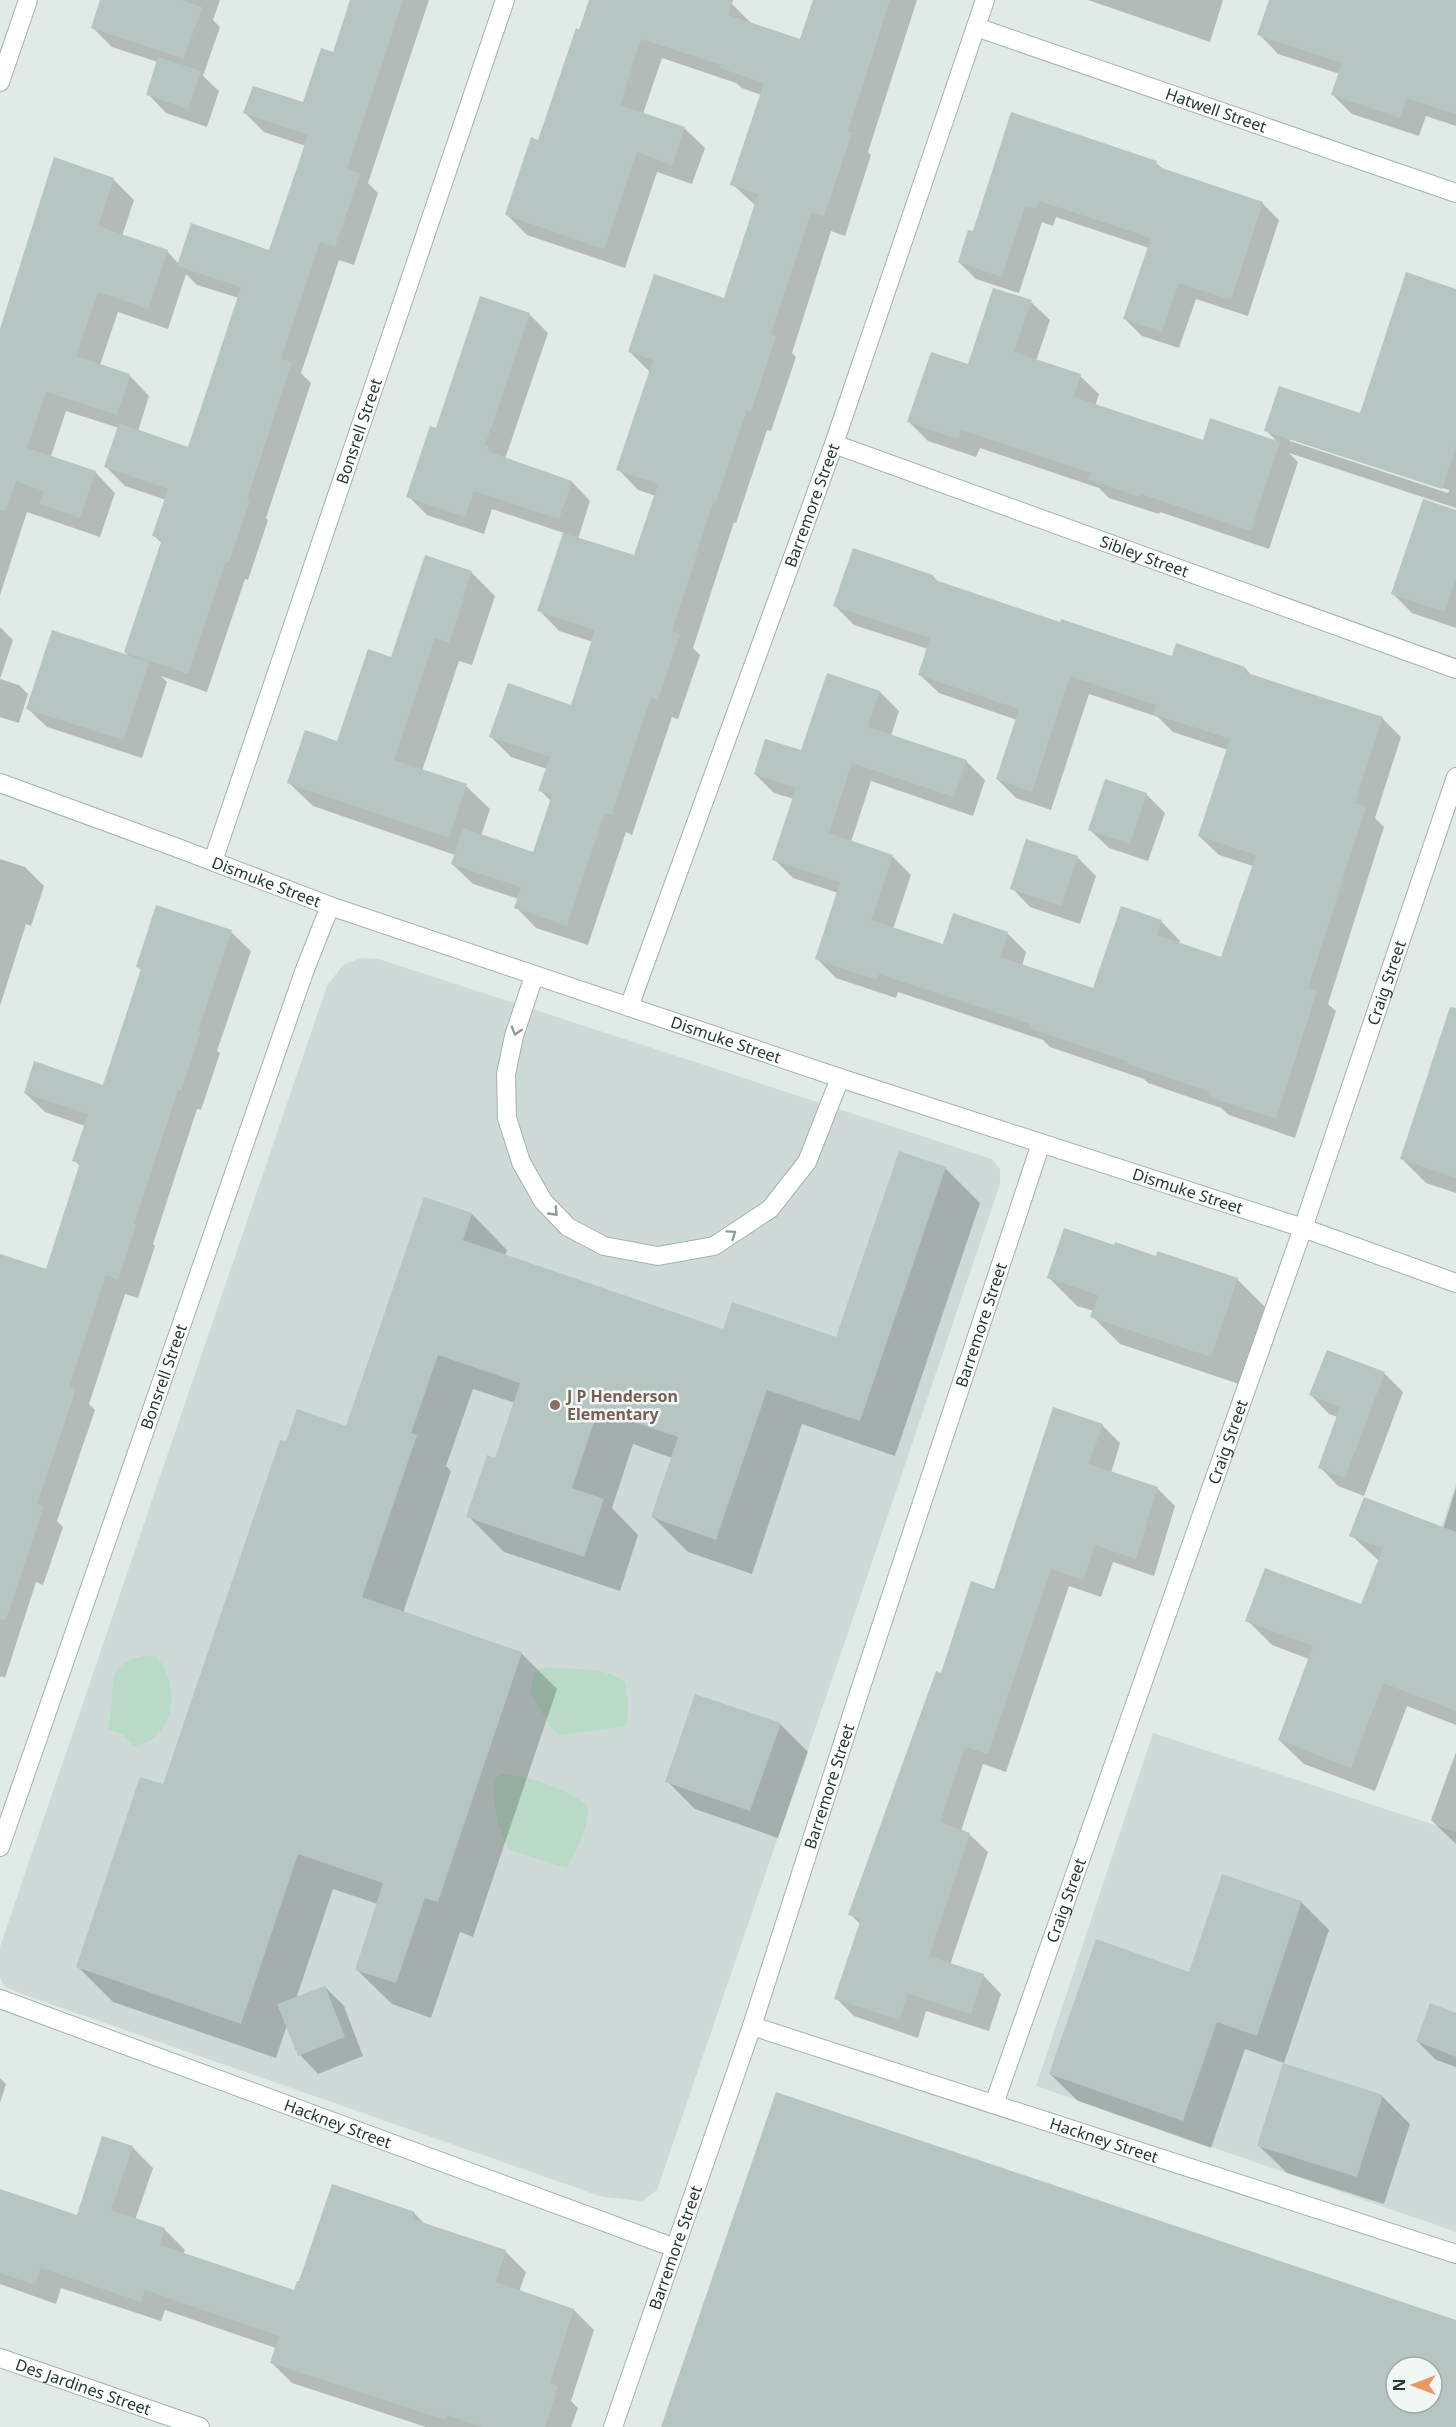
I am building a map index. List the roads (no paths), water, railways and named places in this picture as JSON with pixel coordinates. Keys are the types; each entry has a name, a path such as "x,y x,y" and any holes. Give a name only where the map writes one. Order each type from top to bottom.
{"street":[{"path":"0,82 28,0"},
{"name":"Bonsrell Street","path":"213,861 505,0"},
{"name":"Barremore Street","path":"629,1007 834,444 985,0"},
{"name":"Hatwell Street","path":"976,27 1456,193"},
{"name":"Sibley Street","path":"834,444 1456,669"},
{"name":"Craig Street","path":"994,2104 1303,1228 1456,777"},
{"name":"Dismuke Street","path":"0,783 330,906 840,1078 1303,1228 1456,1283"},
{"name":"Bonsrell Street","path":"0,1847 304,972 330,906"},
{"path":"534,976 514,1035 506,1074 507,1118 521,1162 543,1201 568,1227 604,1246 658,1256 714,1246 770,1209 807,1162 840,1078"},
{"name":"Barremore Street","path":"613,2427 752,2026 859,1693 1041,1143"},
{"name":"Hackney Street","path":"0,1999 675,2248"},
{"name":"Hackney Street","path":"752,2026 1456,2254"},
{"name":"Des Jardines Street","path":"0,2358 200,2427"}],"place":[{"name":"J P Henderson Elementary","path":"555,1405"}]}
